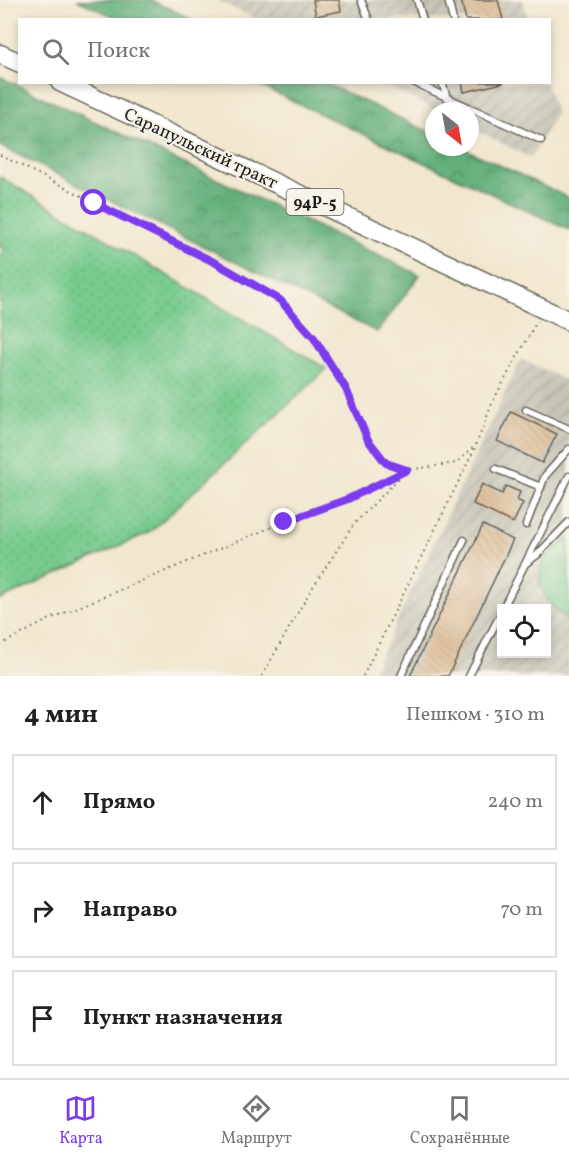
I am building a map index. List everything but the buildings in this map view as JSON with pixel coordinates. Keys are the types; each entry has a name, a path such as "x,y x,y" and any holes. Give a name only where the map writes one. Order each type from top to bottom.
{"main road":[{"path":"0,54 18,62"},
{"name":"Сарапульский тракт","path":"64,84 569,321"}],"lane":[{"path":"361,0 368,18"},
{"path":"417,0 422,18"},
{"path":"448,0 452,18"},
{"path":"417,84 541,140"},
{"path":"443,84 447,98"},
{"path":"526,410 569,429"},
{"path":"526,525 545,476 569,449"},
{"path":"496,469 541,487"},
{"path":"505,604 569,476"},
{"path":"525,564 569,522"},
{"path":"401,676 464,540"},
{"path":"469,676 497,620"}],"path":[{"path":"0,155 216,263 280,300 314,338 346,389 368,440 386,463 407,470"},
{"path":"363,676 476,445 494,401 544,309"},
{"path":"0,645 52,618 284,522 348,499 407,470 456,463 476,445"},
{"path":"262,676 309,593 354,524 407,470"}],"shaded area":[{"path":"217,0 523,0 528,18 254,18"},
{"path":"383,84 546,84 556,113 531,158 479,132 479,102 425,102 425,105"},
{"path":"521,359 569,382 569,676 371,676"}],"green space":[{"path":"77,0 151,0 189,18 117,18"},
{"path":"0,77 420,275 377,332 0,146"},
{"path":"256,84 327,84 425,130 425,156 479,156 569,198 569,230"},
{"path":"0,177 327,369 150,532 0,600 0,256 4,249 0,247"},
{"path":"569,539 569,622 548,600 539,579 540,569 546,559"}],"route":[{"path":"94,203 216,263 280,300 314,338 346,389 368,440 386,463 407,470 348,499 284,522"}]}
